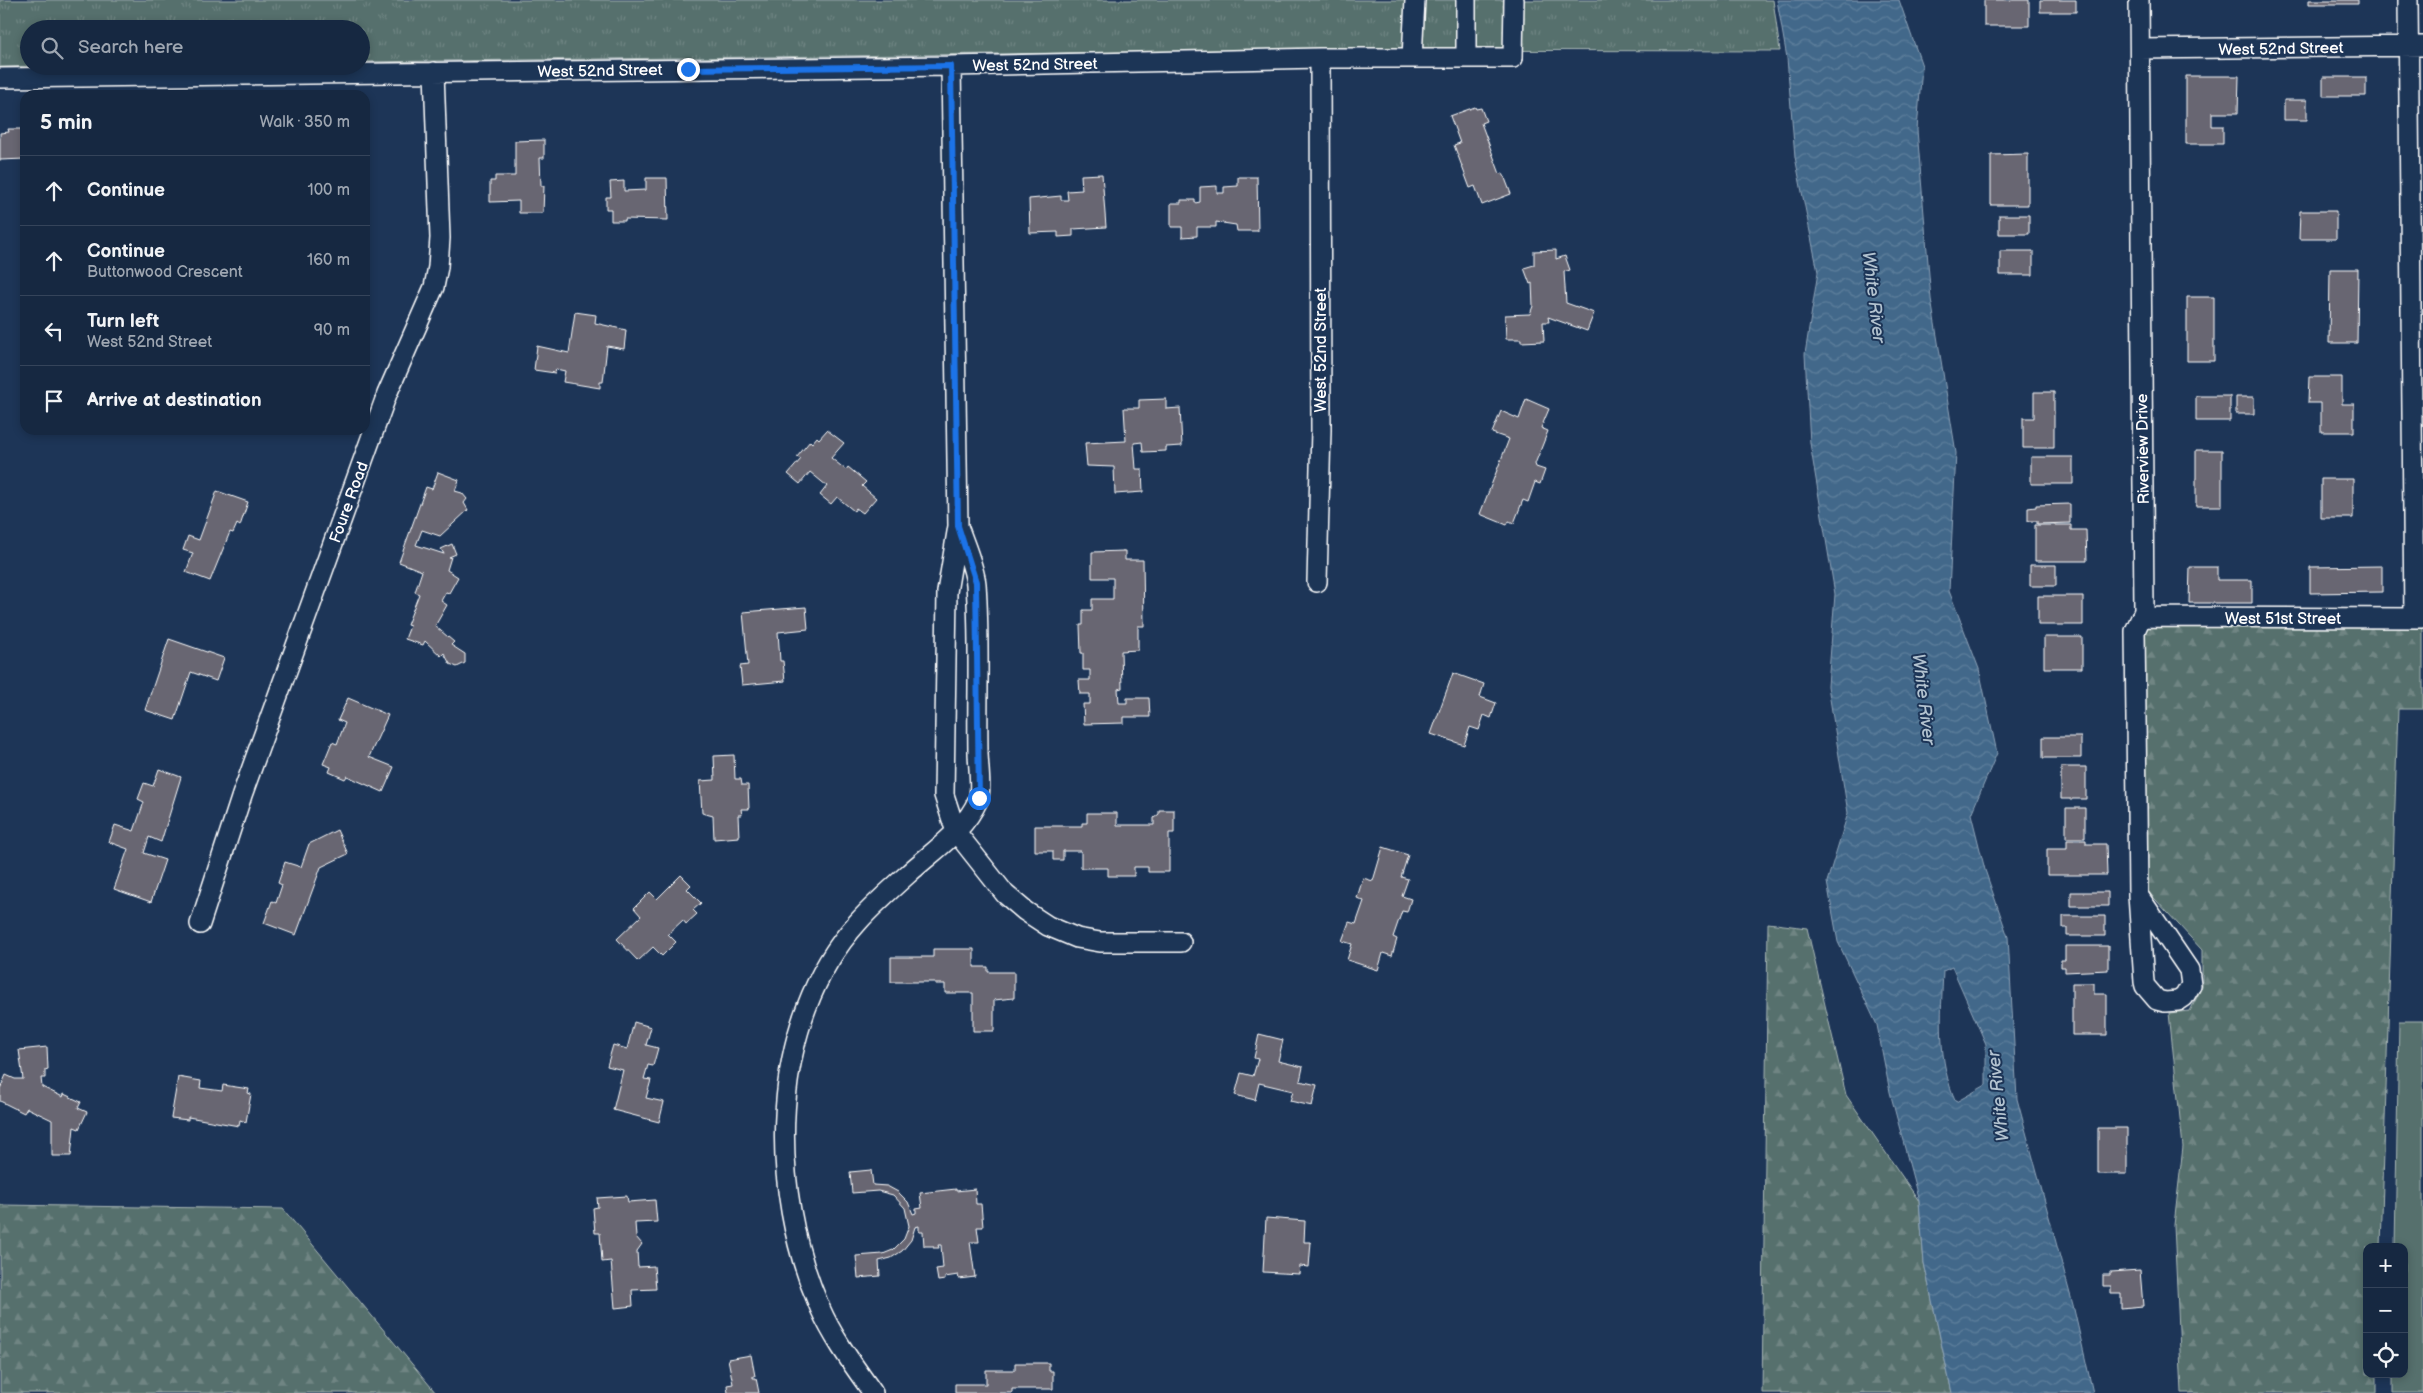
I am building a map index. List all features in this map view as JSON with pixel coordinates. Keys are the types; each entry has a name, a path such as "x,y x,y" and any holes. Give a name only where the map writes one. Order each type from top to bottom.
{"street":[{"path":"1412,58 1414,0"},
{"path":"1466,0 1466,58"},
{"name":"West 52nd Street","path":"370,73 951,66 1320,58 1513,58 1514,0"},
{"name":"Riverview Drive","path":"2138,895 2189,970 2191,986 2184,997 2178,1001 2165,1002 2157,1000 2145,986 2138,895 2135,631 2143,617 2139,0"},
{"path":"2408,0 2416,46 2418,618"},
{"name":"West 52nd Street","path":"2140,50 2416,46"},
{"name":"West 52nd Street","path":"1317,582 1320,430 1320,58"},
{"path":"951,66 958,526 948,592 944,795 956,832 1004,894 1025,912 1048,926 1077,938 1100,942 1181,942"},
{"name":"Foure Road","path":"200,924 242,795 387,394 434,287 438,267 440,238 434,72"},
{"name":"West 52nd Street","path":"0,78 217,75"},
{"path":"873,1393 828,1324 802,1260 792,1216 788,1175 785,1136 787,1085 796,1042 807,1007 818,983 841,944 857,923 882,898 956,832 979,798 976,582 958,526"},
{"name":"West 51st Street","path":"2143,617 2418,618"}],"green space":[{"path":"0,0 1773,0 1780,51 1308,50 370,62 370,20 20,20 20,66 0,67"},
{"path":"2144,622 2423,624 2423,709 2398,709 2381,1243 2363,1243 2363,1378 2376,1378 2376,1393 2182,1393 2174,1225 2183,1147 2169,1013 2190,1011 2202,987 2202,950 2144,887"},
{"path":"1768,923 1807,928 1846,1095 1919,1201 1924,1263 1952,1393 1762,1393"},
{"path":"2399,1021 2423,1021 2423,1393 2393,1393 2393,1378 2408,1378 2408,1243 2395,1243"},
{"path":"0,1205 283,1209 436,1393 0,1393"}],"water":[{"name":"White River","path":"1777,0 1899,0 1922,66 1917,130 1931,299 1956,453 1949,591 1979,669 1997,753 1971,814 1985,870 2008,937 2017,1099 2073,1305 2093,1393 1952,1393 1924,1263 1919,1201 1890,1092 1877,1025 1838,942 1827,882 1848,813 1828,686 1835,594 1810,443 1805,354 1818,272 1795,157 1787,58","holes":["1952,967 1986,1044 1986,1085 1956,1102 1950,1086 1943,1054 1941,1021 1943,971"]}],"building":[{"path":"1984,0 2029,0 2029,26 1984,26"},
{"path":"2040,0 2076,0 2076,12 2040,12"},
{"path":"2309,0 2358,0 2358,4 2309,4"},
{"path":"2186,76 2239,76 2238,113 2212,113 2212,126 2223,126 2223,144 2186,144"},
{"path":"2323,77 2366,77 2366,96 2323,96"},
{"path":"2284,100 2307,100 2307,120 2284,120"},
{"path":"1475,107 1476,109 1481,108 1486,121 1481,123 1500,174 1503,173 1511,194 1482,205 1475,186 1470,188 1454,145 1460,143 1450,116"},
{"path":"8,129 20,129 20,159 0,160 0,133 9,132"},
{"path":"544,140 544,158 540,158 541,186 544,186 543,213 519,213 519,201 490,202 490,181 495,181 495,176 515,176 515,141"},
{"path":"2028,154 2028,205 1991,205 1991,155"},
{"path":"1102,174 1106,227 1073,229 1073,236 1058,237 1058,232 1030,233 1029,199 1061,196 1061,200 1068,200 1067,191 1082,190 1081,175"},
{"path":"1238,177 1257,177 1258,231 1237,231 1236,225 1216,222 1216,227 1197,227 1197,236 1182,237 1182,227 1171,227 1171,203 1181,203 1181,200 1195,200 1195,203 1200,202 1200,187 1217,186 1217,193 1224,193 1224,187 1238,186"},
{"path":"646,178 667,178 668,220 625,219 625,221 611,221 611,209 606,209 606,197 611,197 610,182 624,181 624,191 646,190"},
{"path":"2300,211 2336,211 2336,239 2299,239"},
{"path":"1999,215 2029,215 2029,234 1999,234"},
{"path":"1556,250 1556,259 1565,256 1570,270 1564,272 1566,303 1594,313 1587,331 1548,317 1549,322 1543,322 1544,341 1521,342 1521,339 1506,339 1505,315 1530,314 1533,306 1532,283 1530,284 1524,268 1534,265 1534,251"},
{"path":"2000,251 2033,251 2033,275 2000,275"},
{"path":"2330,269 2358,269 2357,343 2329,343"},
{"path":"2187,297 2214,297 2214,361 2187,361"},
{"path":"575,312 596,315 595,323 626,330 624,349 607,346 603,382 600,382 600,388 563,382 565,371 556,369 555,373 534,370 537,346 569,353"},
{"path":"2309,377 2342,377 2342,404 2354,404 2354,432 2321,432 2321,403 2308,403"},
{"path":"2034,392 2054,392 2054,448 2023,448 2023,418 2034,418"},
{"path":"2196,396 2230,396 2230,421 2196,421"},
{"path":"2236,397 2254,397 2254,414 2236,414"},
{"path":"1166,399 1166,409 1180,408 1182,446 1166,447 1166,451 1143,452 1142,442 1134,443 1136,469 1142,469 1143,492 1115,494 1114,467 1087,466 1085,443 1126,441 1124,408 1139,408 1139,400"},
{"path":"1526,399 1549,409 1541,428 1548,431 1535,464 1536,467 1545,470 1540,484 1535,482 1528,502 1523,500 1514,523 1509,521 1507,525 1480,514 1509,439 1492,433 1501,411 1519,419"},
{"path":"827,430 844,443 831,458 846,470 848,467 866,482 862,486 876,498 863,513 856,508 854,511 837,497 831,504 820,495 827,486 810,472 800,484 788,474 801,459 797,457 810,441 812,443 817,437 819,439"},
{"path":"2196,450 2222,450 2222,506 2196,506"},
{"path":"2031,457 2073,457 2073,484 2031,484"},
{"path":"438,472 459,480 455,491 462,493 467,499 464,503 468,510 440,536 422,530 416,545 444,554 441,549 452,544 456,554 449,557 451,557 447,570 458,577 449,593 446,592 441,601 447,605 435,626 454,642 451,645 465,654 465,663 457,667 450,664 444,653 441,656 425,641 423,645 405,639 410,626 407,625 419,594 415,592 422,571 399,562 426,487 432,489"},
{"path":"2321,479 2353,479 2353,518 2321,518"},
{"path":"217,491 248,502 240,526 237,524 233,533 230,532 210,581 186,572 193,553 183,550 188,536 199,540"},
{"path":"2070,504 2070,523 2037,524 2037,521 2028,521 2028,508 2036,507 2036,505"},
{"path":"2035,525 2071,525 2071,530 2086,530 2087,561 2035,561"},
{"path":"1125,551 1125,560 1143,560 1144,626 1138,626 1138,650 1121,651 1122,688 1118,689 1119,703 1127,703 1127,698 1149,698 1150,717 1124,717 1124,723 1084,724 1083,704 1090,704 1090,694 1080,694 1079,680 1090,680 1090,670 1083,670 1083,653 1081,653 1080,625 1083,625 1083,610 1092,610 1092,599 1113,599 1113,578 1092,578 1092,552"},
{"path":"2030,565 2056,565 2056,586 2030,586"},
{"path":"2382,566 2382,592 2310,593 2310,567"},
{"path":"2190,567 2217,567 2217,580 2252,580 2252,603 2189,603"},
{"path":"2038,596 2083,596 2083,625 2038,625"},
{"path":"806,607 808,629 778,632 780,661 783,661 785,681 742,685 740,666 748,665 743,612"},
{"path":"2044,637 2082,637 2082,668 2044,668"},
{"path":"169,639 224,658 216,681 191,672 175,720 145,710"},
{"path":"1453,673 1484,684 1480,697 1496,703 1491,718 1484,715 1479,730 1470,727 1464,745 1431,734"},
{"path":"348,698 388,715 369,757 394,767 383,792 347,776 345,779 329,772 331,767 323,764 332,742 337,744 345,723 338,720"},
{"path":"2043,737 2081,737 2081,758 2043,758"},
{"path":"734,755 735,779 741,779 742,785 748,785 749,809 741,809 742,815 738,815 739,837 714,839 713,816 702,813 700,781 715,780 714,756"},
{"path":"2061,767 2086,767 2086,799 2061,799"},
{"path":"159,769 181,777 161,842 149,837 144,853 165,860 151,902 114,889 128,849 109,842 115,825 134,831 144,802 138,799 144,783 153,786"},
{"path":"2066,808 2085,808 2085,838 2066,838"},
{"path":"1159,810 1174,810 1174,833 1169,833 1169,872 1148,872 1148,867 1134,867 1134,876 1108,876 1108,868 1081,868 1081,851 1063,851 1063,860 1053,860 1053,851 1035,851 1035,826 1082,826 1082,823 1087,823 1087,813 1117,813 1117,825 1154,825 1154,818 1159,814"},
{"path":"337,830 348,854 321,867 296,935 264,923 272,901 276,903 282,885 278,883 285,862 301,867 309,844"},
{"path":"2067,840 2086,840 2086,844 2106,844 2107,875 2047,875 2047,849 2067,849"},
{"path":"1383,847 1408,855 1401,877 1408,879 1402,896 1411,899 1407,912 1402,911 1393,937 1397,939 1392,956 1383,953 1378,970 1347,960 1352,944 1342,941 1349,922 1356,924 1364,901 1357,898 1363,878 1373,881"},
{"path":"681,875 691,885 687,889 701,903 693,910 697,914 686,924 683,920 668,934 676,942 662,956 653,947 638,961 617,939 641,916 634,908 650,892 657,899"},
{"path":"2071,892 2108,892 2108,906 2071,906"},
{"path":"2063,916 2105,916 2105,936 2067,936 2067,928 2063,928"},
{"path":"2065,946 2108,946 2108,970 2065,972 2065,967 2061,967 2061,960 2065,960"},
{"path":"933,949 974,949 974,967 988,967 988,972 1014,972 1014,998 994,1000 994,1031 973,1031 973,993 945,993 945,984 935,984 935,982 891,982 891,957 933,957"},
{"path":"2072,983 2094,983 2094,994 2107,994 2107,1035 2072,1035"},
{"path":"634,1022 651,1027 646,1045 658,1048 653,1066 648,1065 644,1079 651,1080 646,1098 664,1102 659,1122 613,1110 623,1070 607,1066 613,1045 627,1049"},
{"path":"1259,1034 1283,1040 1278,1061 1303,1067 1300,1081 1317,1085 1312,1106 1290,1101 1293,1091 1259,1083 1255,1100 1235,1095 1241,1073 1253,1076 1258,1059 1254,1058"},
{"path":"47,1047 48,1069 45,1070 45,1078 41,1078 42,1087 63,1097 64,1094 81,1102 78,1108 87,1112 79,1129 74,1127 71,1156 52,1156 52,1120 27,1108 24,1113 0,1101 0,1089 6,1075 15,1079 23,1079 19,1050"},
{"path":"178,1077 201,1081 200,1088 222,1091 223,1085 249,1089 248,1093 251,1094 246,1122 240,1120 239,1126 188,1117 188,1120 171,1118"},
{"path":"2098,1128 2127,1128 2127,1174 2098,1174"},
{"path":"871,1170 873,1185 887,1186 898,1192 908,1202 913,1214 916,1213 916,1209 922,1208 920,1193 975,1189 976,1204 981,1204 983,1227 977,1227 979,1242 970,1242 975,1277 959,1279 958,1275 945,1277 945,1280 938,1281 936,1269 943,1268 941,1245 938,1245 939,1248 924,1246 923,1232 919,1232 919,1226 915,1227 911,1240 902,1251 891,1258 879,1261 880,1276 858,1278 856,1256 883,1254 893,1250 904,1239 909,1226 905,1208 893,1195 878,1191 852,1193 850,1172"},
{"path":"627,1196 628,1202 655,1200 657,1222 635,1223 636,1237 642,1244 637,1251 638,1267 654,1266 656,1289 632,1290 633,1306 615,1308 611,1261 602,1262 600,1233 595,1233 593,1208 598,1207 597,1198"},
{"path":"1266,1218 1305,1221 1304,1242 1311,1242 1309,1267 1300,1266 1299,1274 1263,1272"},
{"path":"2140,1270 2143,1306 2121,1308 2121,1294 2111,1294 2111,1286 2103,1286 2103,1275 2110,1275 2110,1272"},
{"path":"751,1355 755,1376 753,1378 756,1378 759,1393 728,1393 727,1385 733,1384 728,1359"},
{"path":"1015,1363 1049,1363 1049,1371 1053,1371 1053,1389 1012,1389 1012,1393 955,1393 955,1384 986,1384 986,1370 1015,1370"}],"route":[{"path":"688,69 951,66 958,526 976,582 979,798"}]}
